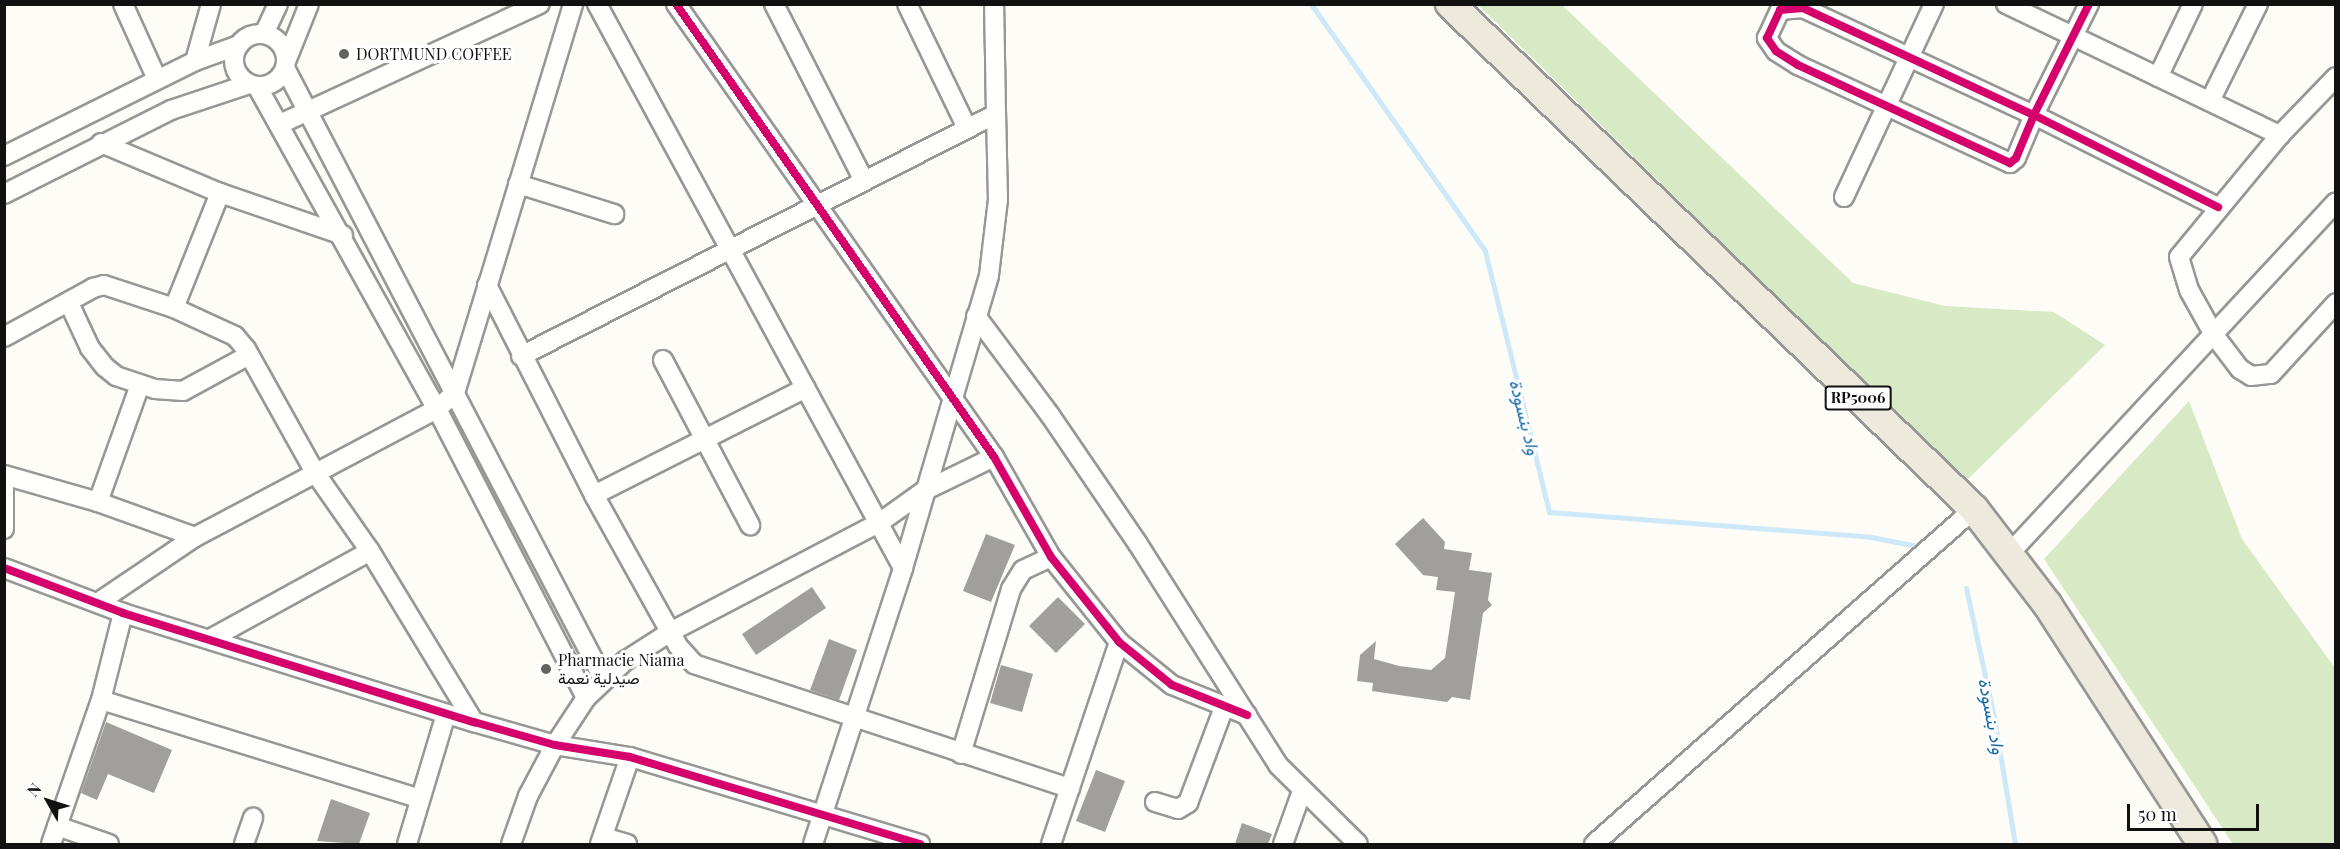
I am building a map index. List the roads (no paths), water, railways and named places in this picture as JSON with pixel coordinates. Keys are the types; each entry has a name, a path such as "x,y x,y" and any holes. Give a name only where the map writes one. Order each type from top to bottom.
{"main road":[{"name":"RP5006","path":"1450,4 1974,509 2047,604 2202,844"}],"street":[{"path":"123,4 156,79"},
{"path":"195,61 211,4"},
{"path":"264,34 278,4"},
{"path":"4,194 101,143 171,110 253,85 275,82 286,63 309,4"},
{"path":"280,124 540,4"},
{"path":"99,602 195,537 436,409 455,393 573,4"},
{"path":"597,4 903,568"},
{"path":"676,4 994,457 1051,557 1119,642 1162,679 1247,715"},
{"path":"774,4 864,181"},
{"path":"907,4 966,126"},
{"path":"813,844 903,568 924,490 989,275 996,233 994,4"},
{"path":"1844,196 1934,4"},
{"path":"2006,4 2280,135"},
{"path":"2089,4 2034,115 2016,158 2008,163 1776,51 1767,38 1775,17 1785,8 1803,8 1911,56 2034,115 2218,207"},
{"path":"2158,77 2193,4"},
{"path":"2210,101 2258,4"},
{"path":"4,156 156,79 195,61 240,45 255,35 264,34 280,43 286,63 309,112 604,680"},
{"path":"240,45 234,62 241,78 253,85 280,124 343,235 586,698"},
{"path":"2336,77 2280,135 2218,207 2179,257 2189,290 2214,334 2244,373 2266,377 2336,303"},
{"path":"521,356 731,252 966,126 996,114"},
{"path":"101,143 220,193 343,235"},
{"path":"518,184 614,214"},
{"path":"174,308 220,193"},
{"path":"2010,554 2336,202"},
{"path":"4,337 93,288 104,285 174,308 228,332 249,355 316,474 370,551 474,722"},
{"path":"487,285 521,356 594,495 684,654 699,667 1070,788"},
{"path":"69,303 100,362 116,376 140,385 183,391 249,355"},
{"path":"976,316 1063,433 1278,765 1358,844"},
{"path":"663,360 750,525"},
{"path":"98,502 140,385"},
{"path":"594,495 806,388"},
{"path":"511,844 528,796 555,745 586,698 625,661 672,631 879,523 924,490 994,457"},
{"path":"4,475 98,502 195,537"},
{"path":"4,488 4,529"},
{"path":"1594,844 1974,509"},
{"path":"212,638 370,551"},
{"path":"961,754 1011,589 1023,570 1051,557"},
{"path":"4,568 123,613 212,638 446,714 555,745 630,757 824,813 920,844"},
{"path":"51,844 101,700 123,613"},
{"path":"1051,844 1119,642"},
{"path":"101,700 420,799"},
{"path":"1155,802 1178,809 1188,803 1224,707"},
{"path":"407,844 446,714"},
{"path":"627,844 602,841 630,757"},
{"path":"1283,844 1302,791"},
{"path":"244,844 253,818"},
{"path":"57,826 109,844"}],"waterway":[{"name":"واد بنسودة","path":"1311,4 1485,251 1549,512 1871,537 1922,547"},
{"name":"واد بنسودة","path":"1966,588 1994,717 2015,844"}],"place":[{"name":"DORTMUND COFFEE","path":"344,54"},
{"name":"Pharmacie Niama صيدلية نعمة","path":"546,669"}]}
